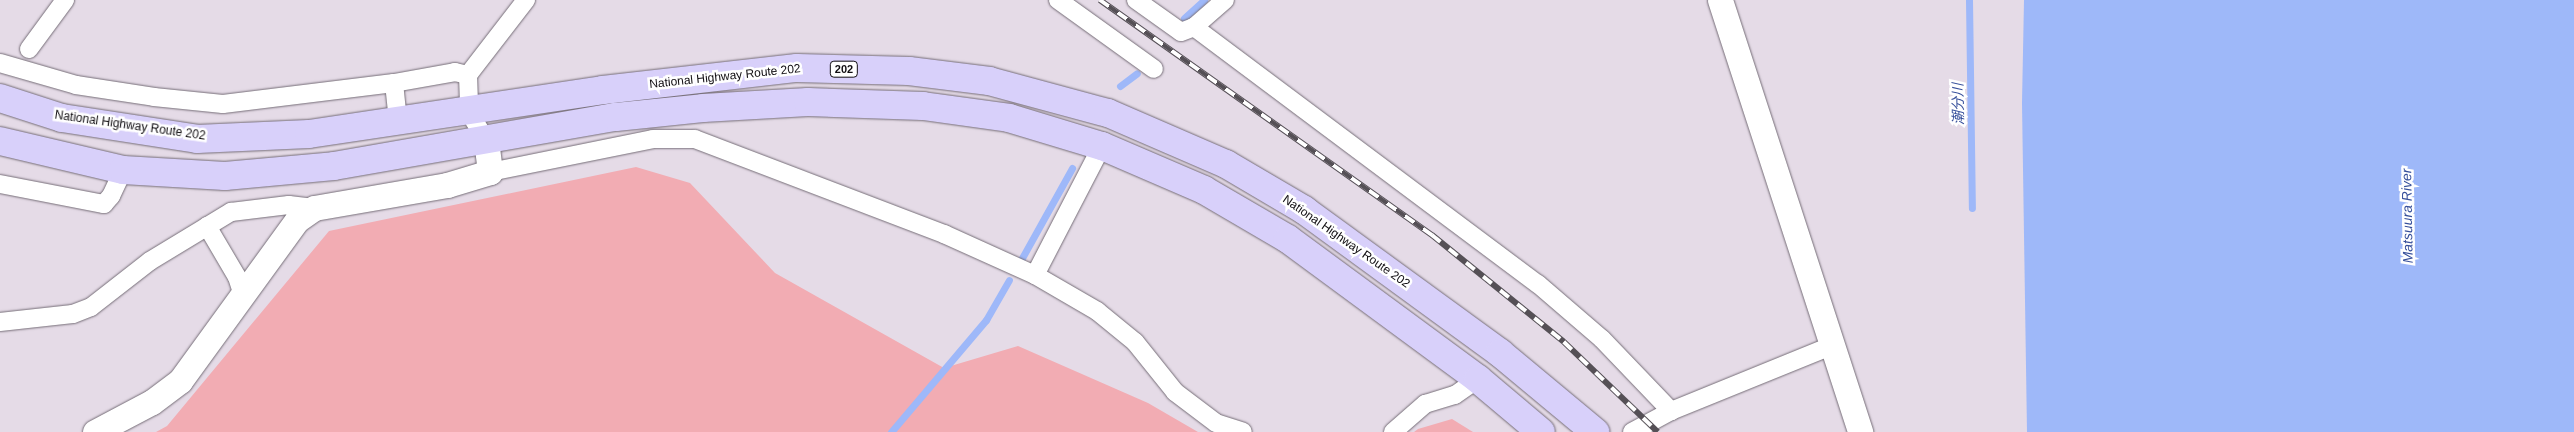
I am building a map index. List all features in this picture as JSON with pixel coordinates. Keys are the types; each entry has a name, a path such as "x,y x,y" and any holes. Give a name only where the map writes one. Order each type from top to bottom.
{"highway":[{"name":"National Highway Route 202","path":"0,98 62,118 197,139 309,134 468,112 603,90 797,68 909,71 989,81 1108,113 1226,164 1304,210 1500,354 1595,432"},
{"path":"0,141 123,170 225,176 334,166 616,117 703,108 808,102 923,106 1009,118 1102,146 1204,190 1288,239 1478,380 1540,432"}],"street":[{"path":"29,49 65,0"},
{"path":"490,172 486,140 468,112 468,75 526,0"},
{"path":"1058,0 1154,69"},
{"path":"1136,0 1181,32 1194,27 1225,0"},
{"path":"1720,0 1860,432"},
{"path":"1194,27 1538,284 1602,340 1671,411"},
{"path":"0,63 76,85 154,97 223,104 394,83 455,72 468,75"},
{"path":"394,83 398,121"},
{"path":"695,139 703,108"},
{"path":"0,322 73,314 91,307 150,261 232,212 289,205 314,208 447,185 490,172 653,139 695,139 944,234 1035,275 1105,317 1135,342 1175,392 1216,423 1243,432"},
{"path":"1035,275 1102,146"},
{"path":"0,184 104,204 111,196 123,170"},
{"path":"95,432 152,402 180,381 297,220 314,208"},
{"path":"207,226 237,277 243,295"},
{"path":"1632,432 1671,411 1831,346"},
{"path":"1394,432 1425,404 1455,395 1478,380"}],"shaded area":[{"path":"636,167 690,183 775,273 944,368 1018,346 1148,403 1198,432 156,432 167,426 329,231"},
{"path":"1452,419 1473,432 1414,432 1418,429"}],"water":[{"name":"Matsuura River","path":"2024,0 2574,0 2574,432 2027,432 2022,103"}],"waterway":[{"path":"1184,18 1204,0"},
{"name":"潮分川","path":"1969,0 1972,208"},
{"path":"1120,86 1137,73"},
{"path":"1022,258 1072,168"},
{"path":"891,432 986,320 1009,280"}],"railway":[{"path":"1100,0 1432,235 1564,342 1658,432"}]}
